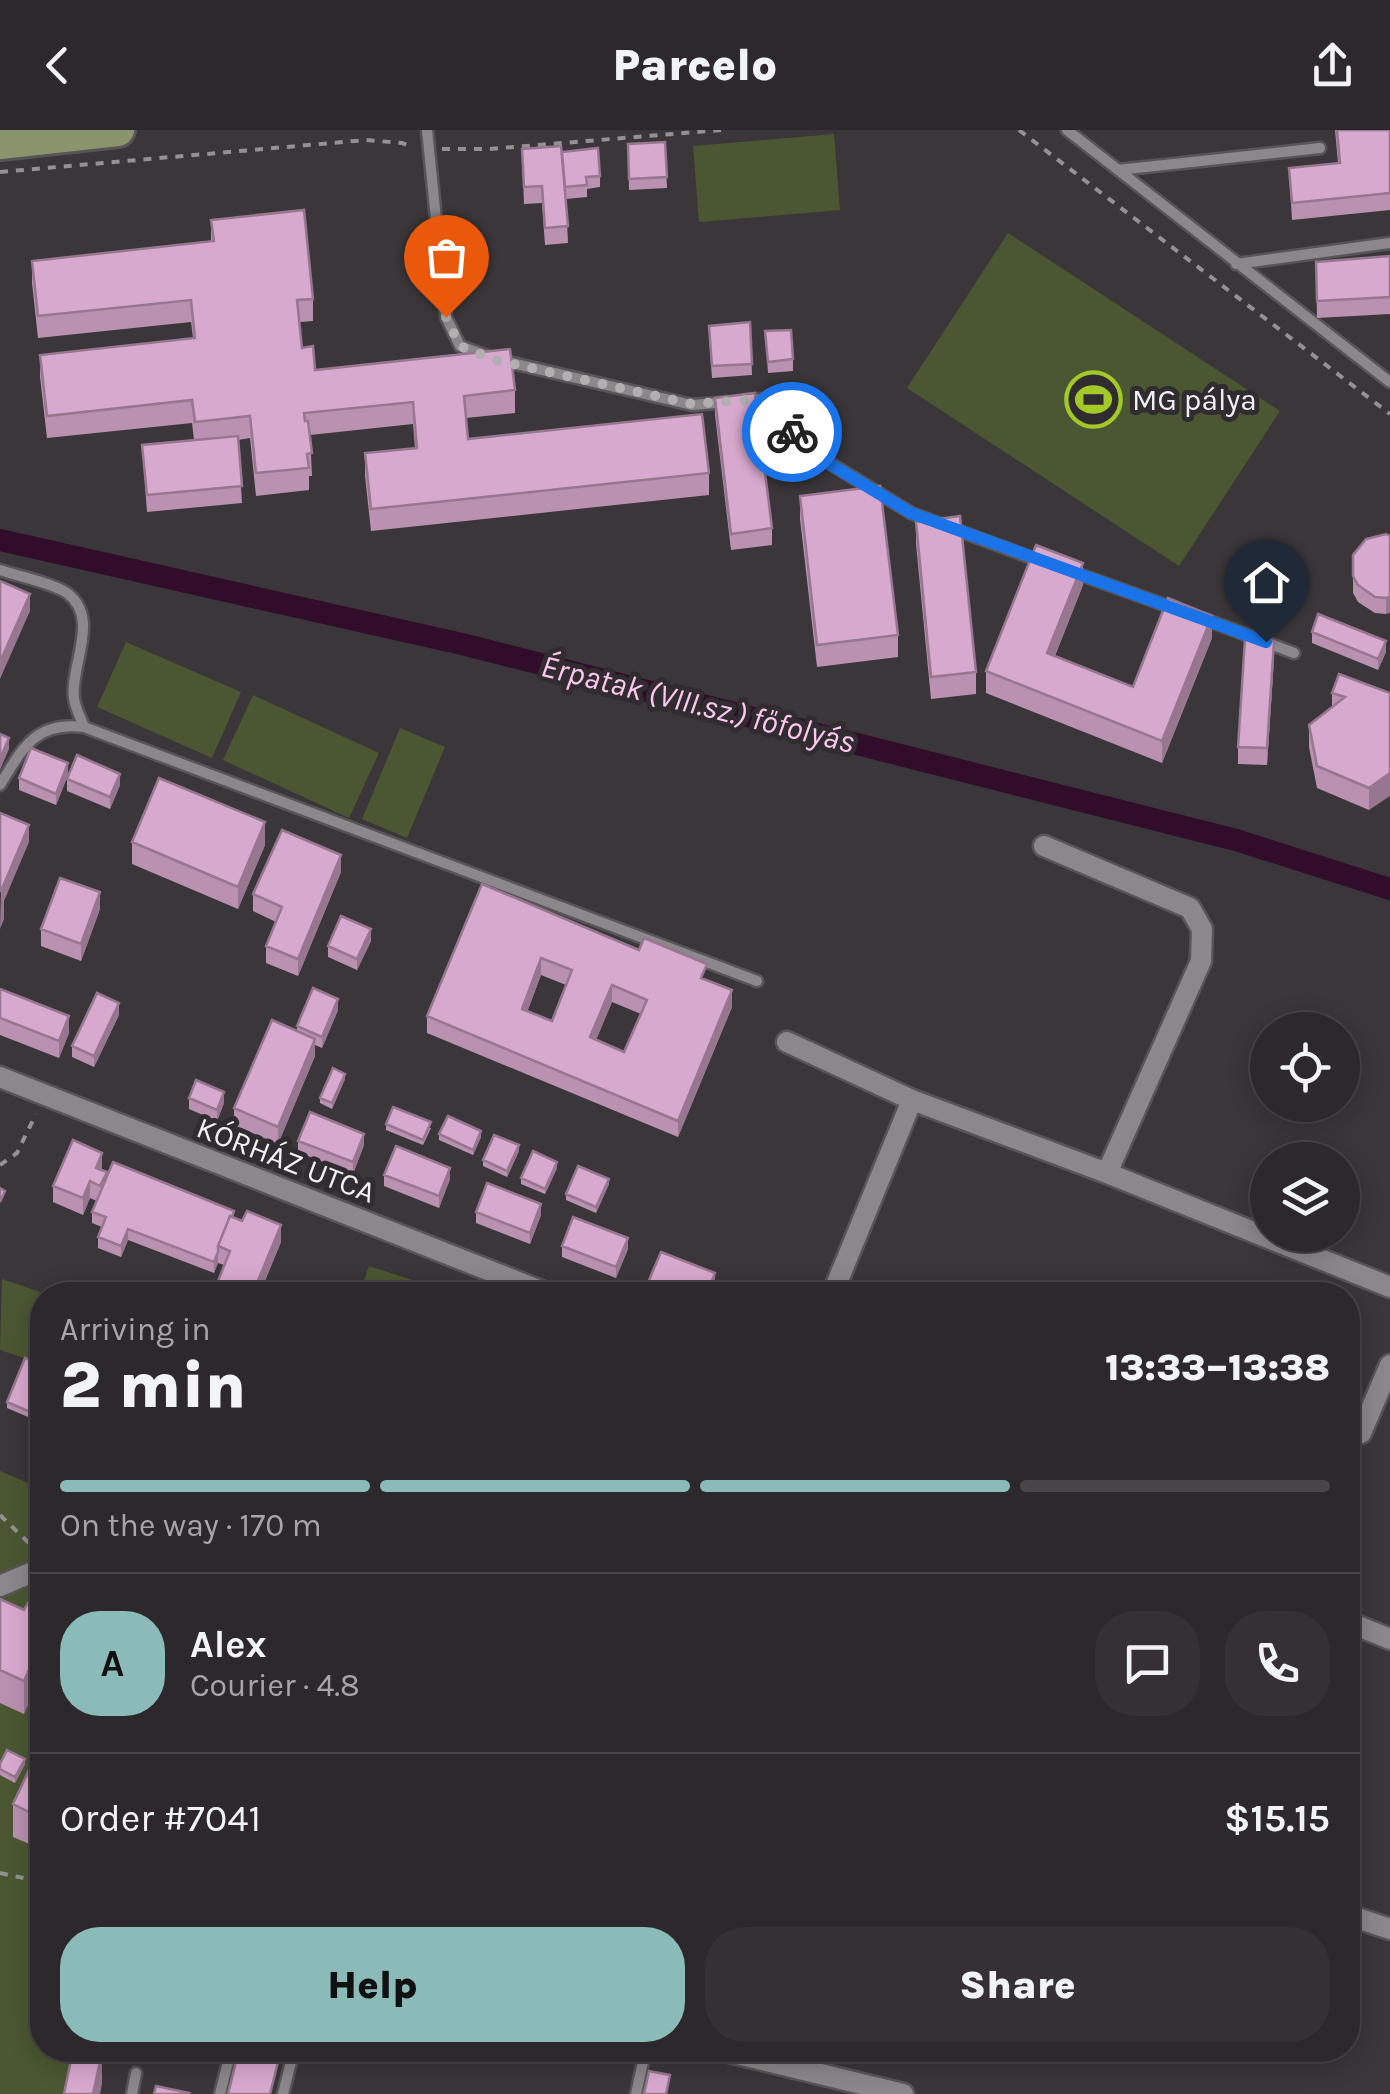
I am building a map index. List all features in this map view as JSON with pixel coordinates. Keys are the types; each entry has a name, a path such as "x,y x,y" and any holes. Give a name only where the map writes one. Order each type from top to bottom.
{"main road":[{"path":"0,142 106,131"}],"street":[{"path":"1044,846 1190,908 1202,928 1201,961 1107,1173"},
{"path":"787,1042 912,1100 1107,1173 1390,1287"},
{"name":"KÓRHÁZ UTCA","path":"0,1077 518,1282"},
{"path":"837,1282 912,1100"},
{"path":"1361,1433 1390,1364"},
{"path":"0,1586 30,1573"},
{"path":"1360,1627 1390,1639"},
{"path":"1360,1920 1390,1929"},
{"path":"770,2062 903,2094"}],"lane":[{"path":"427,130 446,317 460,346 495,360 692,404 760,399 810,452 911,513 1294,654"},
{"path":"1068,130 1390,382"},
{"path":"1118,170 1320,148"},
{"path":"1236,264 1390,242"},
{"path":"0,570 67,594 82,612 83,638 74,674 74,700 84,728"},
{"path":"0,785 28,741 49,730 84,728 757,982"},
{"path":"220,2094 228,2062"},
{"path":"283,2094 291,2062"},
{"path":"636,2094 643,2062"},
{"path":"132,2094 136,2073"}],"path":[{"path":"0,172 366,140 428,149 489,149 721,130"},
{"path":"1019,130 1390,414"},
{"path":"0,1165 17,1153 45,1096"},
{"path":"0,1515 30,1544"},
{"path":"0,1873 30,1879"}],"green space":[{"path":"834,134 840,210 699,222 693,146"},
{"name":"MG pálya","path":"1008,233 1280,411 1179,566 907,388"},
{"path":"126,642 241,692 212,758 97,707"},
{"path":"253,695 379,753 349,818 223,760"},
{"path":"400,728 445,747 407,838 362,819"},
{"path":"369,1266 419,1282 363,1282"},
{"path":"2,1279 30,1289 30,1360 0,1350"},
{"path":"0,1471 30,1484 30,2062 79,2062 70,2094 0,2094"}],"building":[{"path":"1337,130 1390,130 1390,193 1292,203 1289,168 1340,163"},
{"path":"665,142 667,177 629,179 628,144"},
{"path":"561,146 568,226 545,228 542,186 524,187 522,149"},
{"path":"598,148 600,176 586,177 587,185 565,187 562,152"},
{"path":"304,210 313,299 297,300 302,348 313,346 315,370 510,349 515,390 464,396 468,439 702,414 709,473 371,509 365,453 417,448 413,402 304,413 312,453 307,454 309,468 256,473 250,416 195,422 192,400 47,416 40,355 195,338 191,300 38,316 32,261 214,241 211,220"},
{"path":"1390,256 1390,297 1317,301 1316,262"},
{"path":"750,322 752,364 712,366 709,326"},
{"path":"791,330 793,359 768,362 765,331"},
{"path":"755,393 772,528 731,534 715,398"},
{"path":"238,436 242,486 147,495 142,445"},
{"path":"880,486 898,635 817,645 800,496"},
{"path":"960,516 976,672 931,677 916,522"},
{"path":"1390,536 1390,596 1386,598 1375,597 1358,585 1353,576 1353,555 1366,539"},
{"path":"1036,545 1083,563 1047,653 1133,687 1168,598 1212,616 1162,741 986,671"},
{"path":"0,581 30,594 0,662"},
{"path":"1318,614 1386,641 1378,659 1312,632"},
{"path":"1245,639 1274,641 1267,748 1238,747"},
{"path":"1339,674 1390,693 1390,773 1369,788 1317,766 1309,725 1345,697 1332,693"},
{"path":"0,734 9,738 0,759"},
{"path":"31,748 68,763 56,794 19,778"},
{"path":"77,755 120,774 110,797 67,779"},
{"path":"159,778 265,822 238,887 132,842"},
{"path":"0,813 29,825 1,891 0,890"},
{"path":"282,830 341,855 298,959 266,946 282,907 253,894"},
{"path":"60,878 100,892 81,944 41,929"},
{"path":"482,884 639,950 644,938 707,964 701,978 732,990 678,1121 427,1016","holes":["541,958 572,970 552,1021 522,1009","612,985 647,1000 624,1052 590,1037"]},
{"path":"341,916 371,929 357,959 328,946"},
{"path":"313,988 338,999 322,1037 297,1026"},
{"path":"0,989 69,1016 59,1041 0,1018"},
{"path":"97,993 119,1003 94,1056 72,1046"},
{"path":"272,1020 315,1039 278,1127 234,1108"},
{"path":"333,1068 345,1074 332,1103 320,1098"},
{"path":"196,1080 224,1092 217,1110 189,1098"},
{"path":"393,1107 431,1122 423,1140 386,1124"},
{"path":"310,1112 364,1134 353,1162 298,1141"},
{"path":"448,1116 481,1131 473,1150 439,1134"},
{"path":"494,1135 519,1145 507,1171 483,1160"},
{"path":"73,1140 102,1153 96,1168 107,1172 100,1186 90,1181 83,1198 53,1186"},
{"path":"396,1146 450,1168 439,1196 384,1175"},
{"path":"533,1151 557,1162 545,1189 521,1178"},
{"path":"113,1162 234,1211 214,1262 128,1229 121,1246 98,1237 106,1217 92,1212"},
{"path":"578,1166 609,1179 596,1207 566,1194"},
{"path":"487,1183 541,1204 530,1233 476,1212"},
{"path":"247,1211 281,1225 257,1282 220,1282 230,1251 218,1246 230,1216 242,1221"},
{"path":"573,1217 628,1238 616,1267 562,1246"},
{"path":"661,1252 715,1273 711,1282 649,1280"},
{"path":"25,1358 30,1360 30,1412 7,1402"},
{"path":"0,1599 24,1610 29,1601 30,1668 24,1681 0,1670"},
{"path":"7,1750 25,1759 15,1777 0,1769"},
{"path":"30,1768 30,1812 13,1804"},
{"path":"71,2062 100,2062 93,2094 64,2094"},
{"path":"236,2062 278,2062 270,2094 228,2094"},
{"path":"649,2071 670,2075 666,2094 644,2094"},
{"path":"156,2086 189,2093 154,2094"}],"waterway":[{"name":"Érpatak (VIII.sz.) főfolyás","path":"0,540 462,644 1236,840 1390,889"}],"way so far":[{"path":"446,317 460,346 495,360 692,404 760,399 792,432"}],"place":[{"name":"MG pálya","path":"1093,400"}],"route":[{"path":"792,432 810,452 911,513 1266,642"}]}
